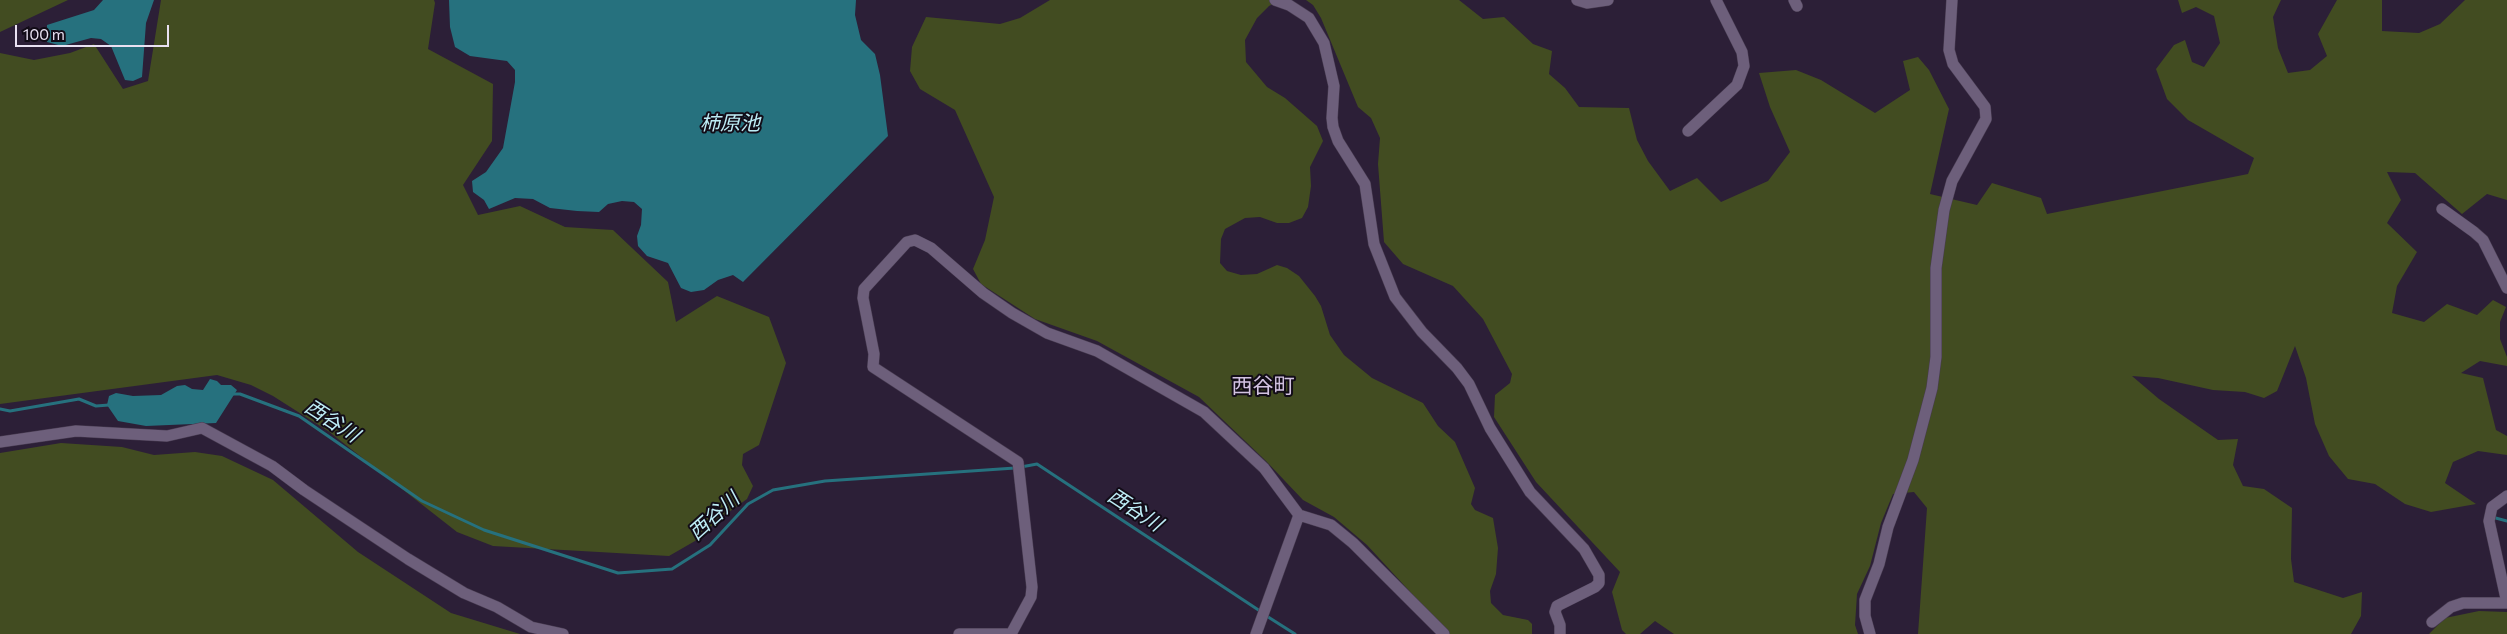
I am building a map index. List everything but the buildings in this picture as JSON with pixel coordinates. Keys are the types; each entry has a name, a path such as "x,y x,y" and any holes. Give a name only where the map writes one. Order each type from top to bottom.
{"street":[{"path":"1274,0 1289,5 1309,18 1324,42 1334,86 1333,127 1338,141 1364,184 1374,244 1395,297 1422,332 1457,368 1469,384 1490,428 1530,492 1584,549 1599,575 1599,582 1595,587 1557,606 1555,612 1560,625 1560,634"},
{"path":"1577,0 1587,3 1608,0"},
{"path":"1688,131 1737,85 1744,66 1742,52 1716,0"},
{"path":"1870,634 1864,616 1865,600 1879,564 1888,527 1913,460 1932,388 1936,341 1936,268 1944,210 1952,181 1986,120 1985,107 1953,64 1949,50 1952,0"},
{"path":"2442,209 2483,240 2507,288"},
{"path":"959,634 1010,634 1031,597 1032,587 1019,466 873,367 874,354 863,298 864,289 907,242 915,240 931,248 983,293 1012,313 1048,333 1097,351 1204,412 1264,468 1299,516 1331,525 1346,537 1417,605 1444,634"},
{"path":"0,442 76,431 167,436 202,428 272,466 304,490 408,559 464,593 497,607 531,627 563,634"},
{"path":"2432,622 2451,607 2463,602 2507,603 2489,521 2492,507 2507,496"},
{"path":"1256,634 1299,516"}],"shaded area":[{"path":"0,0 68,0 0,32"},
{"path":"161,0 434,0 428,49 493,84 492,141 463,185 478,215 520,206 565,227 613,230 668,282 676,322 717,296 769,317 786,363 759,445 743,454 742,465 753,486 747,499 722,517 695,541 669,556 493,546 457,532 328,431 273,396 251,385 217,375 0,404 0,53 34,60 70,53 94,44 123,89 148,81"},
{"path":"1050,0 1281,0 1269,6 1257,18 1245,40 1246,62 1267,87 1285,98 1317,126 1323,141 1310,167 1311,186 1308,207 1302,218 1289,223 1277,223 1260,217 1245,218 1225,229 1221,239 1220,263 1227,271 1241,275 1257,274 1277,265 1287,268 1299,276 1321,306 1330,335 1344,355 1372,378 1423,403 1438,426 1455,442 1475,488 1471,504 1475,510 1493,518 1498,548 1496,574 1490,591 1491,603 1503,615 1528,620 1532,624 1532,634 1449,634 1367,545 1334,517 1303,500 1266,461 1199,397 1097,341 1035,319 981,284 973,269 985,240 994,197 955,110 920,89 910,71 912,47 926,17 1000,24 1020,18"},
{"path":"1306,0 1459,0 1483,19 1504,17 1533,44 1552,51 1549,74 1565,88 1579,107 1629,108 1637,140 1648,161 1670,191 1697,178 1721,202 1768,181 1790,152 1770,107 1759,73 1796,70 1821,80 1875,113 1910,90 1903,61 1918,57 1929,70 1949,109 1930,194 1977,205 1992,183 2041,198 2047,214 2248,174 2254,158 2188,120 2167,99 2156,69 2174,45 2185,40 2192,62 2204,67 2220,43 2214,16 2196,7 2182,13 2178,0 2281,0 2273,17 2278,48 2288,73 2310,70 2327,56 2318,34 2337,0 2382,0 2382,31 2419,33 2440,24 2465,0 2507,0 2507,200 2487,194 2462,214 2415,173 2387,172 2401,200 2387,223 2417,252 2397,286 2392,313 2424,322 2447,304 2477,315 2493,300 2506,307 2500,322 2500,339 2507,357 2507,366 2480,361 2461,373 2483,378 2496,430 2507,436 2507,455 2478,451 2453,462 2445,483 2476,504 2431,512 2405,504 2375,484 2348,479 2329,456 2315,424 2306,378 2295,346 2277,391 2264,398 2245,392 2213,390 2158,378 2132,376 2159,399 2218,440 2238,439 2233,465 2243,486 2264,489 2292,508 2291,559 2294,582 2343,598 2362,592 2361,616 2351,634 1918,634 1927,508 1914,492 1893,494 1881,523 1870,566 1857,594 1855,625 1858,634 1674,634 1655,621 1640,634 1626,634 1622,630 1612,592 1620,572 1536,482 1494,417 1495,395 1510,383 1512,374 1483,319 1453,286 1403,264 1384,242 1378,164 1380,138 1371,118 1358,107 1321,18 1313,5"},
{"path":"61,443 122,447 154,455 195,452 222,456 273,480 358,552 451,613 520,634 0,634 0,453"},
{"path":"2479,611 2507,612 2507,634 2429,634 2445,618"}],"water":[{"path":"103,0 154,0 146,23 142,77 133,81 125,80 111,46 101,39 91,38 62,46 47,42 47,25 94,10"},
{"name":"柿原池","path":"449,0 856,0 855,15 861,40 875,54 880,75 888,136 743,282 733,275 718,280 704,290 691,292 681,288 668,263 647,256 638,246 637,236 641,225 642,209 634,202 622,201 608,204 599,212 550,208 533,199 515,198 489,209 484,200 473,192 472,181 486,172 503,148 515,82 515,70 507,61 470,56 455,47 450,27"},
{"path":"210,379 217,381 221,385 231,385 237,390 216,423 146,426 118,421 107,405 109,396 116,393 133,396 161,395 177,386 185,385 192,389 203,390"}],"waterway":[{"name":"西谷川","path":"233,394 240,394 299,416 422,501 484,530 618,573 672,569 710,545 748,504 773,490 825,481 1015,468"},
{"name":"西谷川","path":"0,409 10,411 79,399 96,406 109,405"},
{"name":"西谷川","path":"1021,467 1037,464 1260,611"},
{"path":"2492,517 2507,521"},
{"name":"西谷川","path":"1265,615 1295,634"}],"district":[{"name":"西谷町","path":"1263,386"}]}
